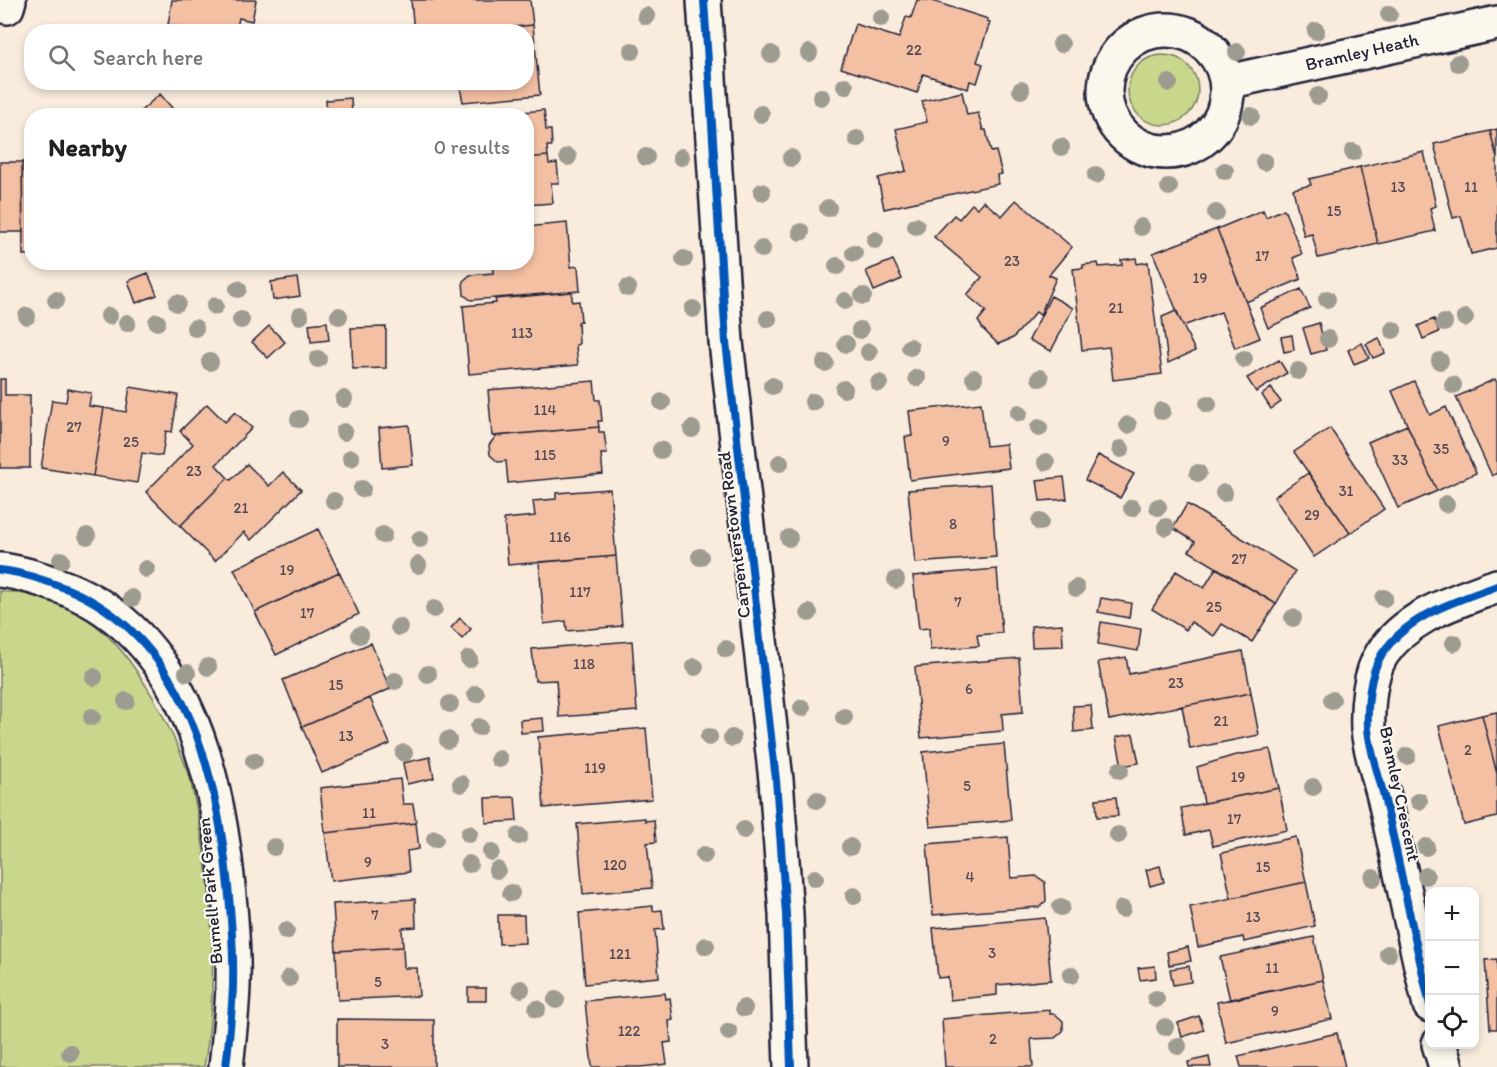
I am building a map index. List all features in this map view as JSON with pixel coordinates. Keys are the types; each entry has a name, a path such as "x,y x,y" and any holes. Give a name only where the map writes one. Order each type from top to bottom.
{"street":[{"name":"Carpenterstown Road","path":"704,0 726,342 776,784 786,914 791,1067"},
{"name":"Bramley Heath","path":"1227,82 1497,23"},
{"name":"Burnell Park Green","path":"0,570 30,575 69,589 109,610 130,628 167,672 180,698 198,739 213,787 224,847 230,908 233,983 226,1067"},
{"name":"Bramley Crescent","path":"1428,995 1368,732 1374,675 1382,654 1401,632 1436,608 1497,586"},
{"path":"1441,1049 1446,1067"}],"green space":[{"path":"1156,55 1170,55 1183,61 1192,70 1198,83 1196,103 1188,115 1170,125 1156,125 1143,119 1134,110 1128,97 1128,83 1134,70 1143,61"},
{"path":"0,591 30,595 55,602 78,613 98,627 116,644 147,687 182,756 191,783 198,817 209,888 212,997 204,1067 0,1067"}],"building":[{"path":"172,0 256,0 252,21 239,18 238,24 168,24"},
{"path":"411,0 530,0 533,24 413,24"},
{"path":"917,0 929,0 988,19 987,21 990,22 977,62 983,64 977,83 970,81 968,89 923,74 917,93 841,68 855,24 899,38 906,17 911,18"},
{"path":"534,35 540,95 463,102 461,90 534,90"},
{"path":"962,92 967,115 978,113 983,130 986,130 991,152 996,151 1002,174 997,175 998,184 884,209 878,178 906,171 896,129 927,122 922,101"},
{"path":"160,94 172,108 144,108"},
{"path":"351,98 352,108 326,108 326,100"},
{"path":"544,110 546,130 551,130 552,146 547,146 548,156 534,157 534,111"},
{"path":"1497,129 1497,158 1490,131"},
{"path":"1490,131 1497,158 1497,248 1471,254 1461,216 1453,218 1434,144"},
{"path":"1424,152 1436,206 1430,208 1435,231 1378,244 1360,167"},
{"path":"548,156 549,164 557,163 559,183 551,183 553,203 534,204 534,157"},
{"path":"0,162 22,162 23,232 0,232"},
{"path":"22,162 24,162 24,255"},
{"path":"1360,167 1378,244 1318,258 1312,234 1304,236 1293,189 1311,185 1309,179"},
{"path":"1016,200 1072,247 1049,275 1056,278 1040,315 1036,312 1013,338 998,344 978,321 986,311 967,295 982,277 934,237 954,215 959,219 972,204 977,208 983,201 1002,216"},
{"path":"1284,209 1302,254 1293,258 1301,279 1246,302 1217,229 1263,210 1266,217"},
{"path":"567,223 571,267 578,266 580,291 471,300 464,295 463,281 470,275 493,273 493,270 534,270 534,226"},
{"path":"1217,229 1260,338 1235,348 1221,312 1183,326 1153,253"},
{"path":"1136,258 1137,264 1148,262 1162,374 1113,380 1109,347 1082,350 1073,269 1098,263 1099,267 1122,265 1121,260"},
{"path":"893,260 902,279 874,291 866,271"},
{"path":"148,273 157,295 136,303 128,281"},
{"path":"297,278 300,296 273,300 271,282"},
{"path":"1301,289 1310,308 1268,328 1260,308"},
{"path":"572,292 572,302 579,301 581,321 578,322 579,344 576,345 578,365 469,374 463,306 496,303 495,299"},
{"path":"1051,296 1073,308 1051,351 1029,340"},
{"path":"1176,311 1195,351 1168,363 1162,317"},
{"path":"1434,319 1439,332 1423,339 1418,326"},
{"path":"327,322 329,340 311,342 309,324"},
{"path":"1319,323 1326,350 1311,354 1303,328"},
{"path":"269,326 285,342 268,358 252,342"},
{"path":"386,327 386,368 353,369 351,328"},
{"path":"1292,335 1294,350 1284,352 1281,337"},
{"path":"1379,338 1385,353 1373,358 1366,344"},
{"path":"1362,343 1369,358 1354,364 1348,350"},
{"path":"1279,360 1287,373 1256,392 1247,378"},
{"path":"0,379 5,379 5,395 30,395 30,468 0,468"},
{"path":"1495,379 1497,383 1497,473 1492,476 1456,397"},
{"path":"594,381 596,400 600,400 602,421 598,421 599,427 492,436 488,390"},
{"path":"1414,381 1430,415 1446,407 1476,473 1437,491 1392,391"},
{"path":"130,387 178,395 172,432 166,431 162,456 142,453 137,483 93,476 104,408 126,412"},
{"path":"1271,388 1281,402 1271,409 1262,395"},
{"path":"68,389 91,393 89,406 104,408 93,476 41,468 52,400 66,402"},
{"path":"981,403 986,446 1006,444 1009,468 910,480 905,437 912,436 909,411"},
{"path":"207,404 225,422 235,412 252,428 216,465 228,478 180,526 146,492 193,444 180,431"},
{"path":"409,425 413,465 382,468 379,428"},
{"path":"1407,425 1437,491 1398,508 1368,442"},
{"path":"599,427 599,432 604,432 607,454 601,454 603,474 508,483 506,461 498,462 490,455 489,445 496,436"},
{"path":"1330,428 1384,509 1350,533 1294,452"},
{"path":"1098,455 1134,474 1120,498 1085,480"},
{"path":"247,464 269,486 283,472 301,490 251,540 244,532 215,561 180,526 228,478 231,480"},
{"path":"1308,473 1350,533 1314,557 1274,497"},
{"path":"1064,477 1067,499 1040,501 1037,480"},
{"path":"991,484 996,557 915,563 908,490"},
{"path":"610,489 616,556 508,565 504,519 535,516 533,501 556,499 556,493"},
{"path":"1187,504 1295,571 1276,604 1189,551 1195,542 1173,528"},
{"path":"318,529 339,572 255,612 234,569"},
{"path":"616,556 622,626 567,631 566,621 544,624 539,562"},
{"path":"1216,568 1276,604 1252,642 1222,624 1214,636 1191,622 1186,630 1152,609 1176,571 1204,588"},
{"path":"997,569 1002,633 977,635 979,646 930,650 929,628 919,629 913,576"},
{"path":"339,572 359,614 276,655 255,612"},
{"path":"1101,598 1131,603 1129,618 1098,612"},
{"path":"460,618 471,629 462,639 451,628"},
{"path":"1101,622 1141,629 1138,651 1098,644"},
{"path":"1062,624 1063,646 1032,647 1031,626"},
{"path":"632,641 637,711 559,717 556,680 535,681 532,649"},
{"path":"371,643 390,689 302,727 283,680"},
{"path":"1243,651 1251,693 1109,720 1098,662 1126,657 1129,674"},
{"path":"1019,658 1023,712 1002,714 1003,731 921,738 915,667"},
{"path":"1251,693 1259,735 1190,749 1182,706"},
{"path":"370,698 390,744 322,773 302,727"},
{"path":"1091,705 1093,730 1074,732 1073,706"},
{"path":"1497,712 1497,774 1482,715"},
{"path":"1482,715 1497,774 1497,817 1464,825 1439,726"},
{"path":"543,718 544,731 521,733 520,720"},
{"path":"646,728 652,799 544,808 538,737"},
{"path":"1133,734 1139,763 1122,766 1116,737"},
{"path":"1004,744 1011,820 930,827 923,752"},
{"path":"1270,749 1279,788 1204,803 1197,767 1232,756"},
{"path":"430,757 434,778 407,784 403,763"},
{"path":"400,779 403,804 413,804 416,823 325,833 320,788"},
{"path":"1279,788 1287,830 1213,846 1209,830 1186,835 1181,808"},
{"path":"515,797 517,821 486,823 485,798"},
{"path":"1116,797 1118,816 1097,817 1096,799"},
{"path":"645,818 645,821 654,820 656,842 647,843 652,888 583,894 577,824"},
{"path":"416,823 419,849 407,851 409,872 331,881 325,833"},
{"path":"1008,837 1011,878 1036,876 1045,882 1046,901 1039,907 933,915 927,844"},
{"path":"1296,837 1306,882 1231,898 1221,853"},
{"path":"1160,866 1164,882 1150,886 1146,870"},
{"path":"1306,882 1315,926 1244,942 1243,937 1198,947 1190,907"},
{"path":"415,899 416,927 402,928 403,947 336,951 333,904"},
{"path":"653,906 653,911 662,910 664,929 655,930 659,977 585,984 579,913"},
{"path":"498,915 524,915 525,943 499,944"},
{"path":"1045,918 1051,980 997,985 997,995 950,1000 948,977 938,978 933,928"},
{"path":"1314,937 1323,980 1230,1000 1220,957"},
{"path":"403,947 404,968 417,968 419,996 338,1000 336,951"},
{"path":"1188,947 1191,961 1169,965 1167,952"},
{"path":"1497,959 1497,1029 1490,1029 1485,960"},
{"path":"1155,966 1156,978 1140,980 1138,968"},
{"path":"1189,966 1191,982 1173,985 1170,969"},
{"path":"1323,980 1332,1019 1226,1043 1217,1002"},
{"path":"468,988 486,988 486,1001 468,1001"},
{"path":"665,993 666,999 670,998 673,1020 669,1021 671,1042 664,1043 667,1064 641,1067 592,1067 585,1001"},
{"path":"1050,1010 1050,1014 1055,1014 1063,1021 1063,1031 1055,1038 1031,1039 1033,1067 945,1067 942,1019"},
{"path":"1199,1016 1204,1030 1182,1037 1178,1023"},
{"path":"337,1019 434,1020 434,1067 337,1067"},
{"path":"1337,1033 1345,1067 1241,1067 1238,1056"},
{"path":"1209,1057 1211,1067 1189,1067 1188,1062"}],"cycle path":[{"path":"704,0 726,342 776,780 786,914 791,1067"},
{"path":"0,570 50,582 99,605 133,632 161,666 183,704 200,745 213,788 227,877 233,972 226,1067"},
{"path":"1428,995 1386,805 1371,748 1368,729 1370,691 1374,671 1382,654 1405,629 1434,611 1497,586"}]}
